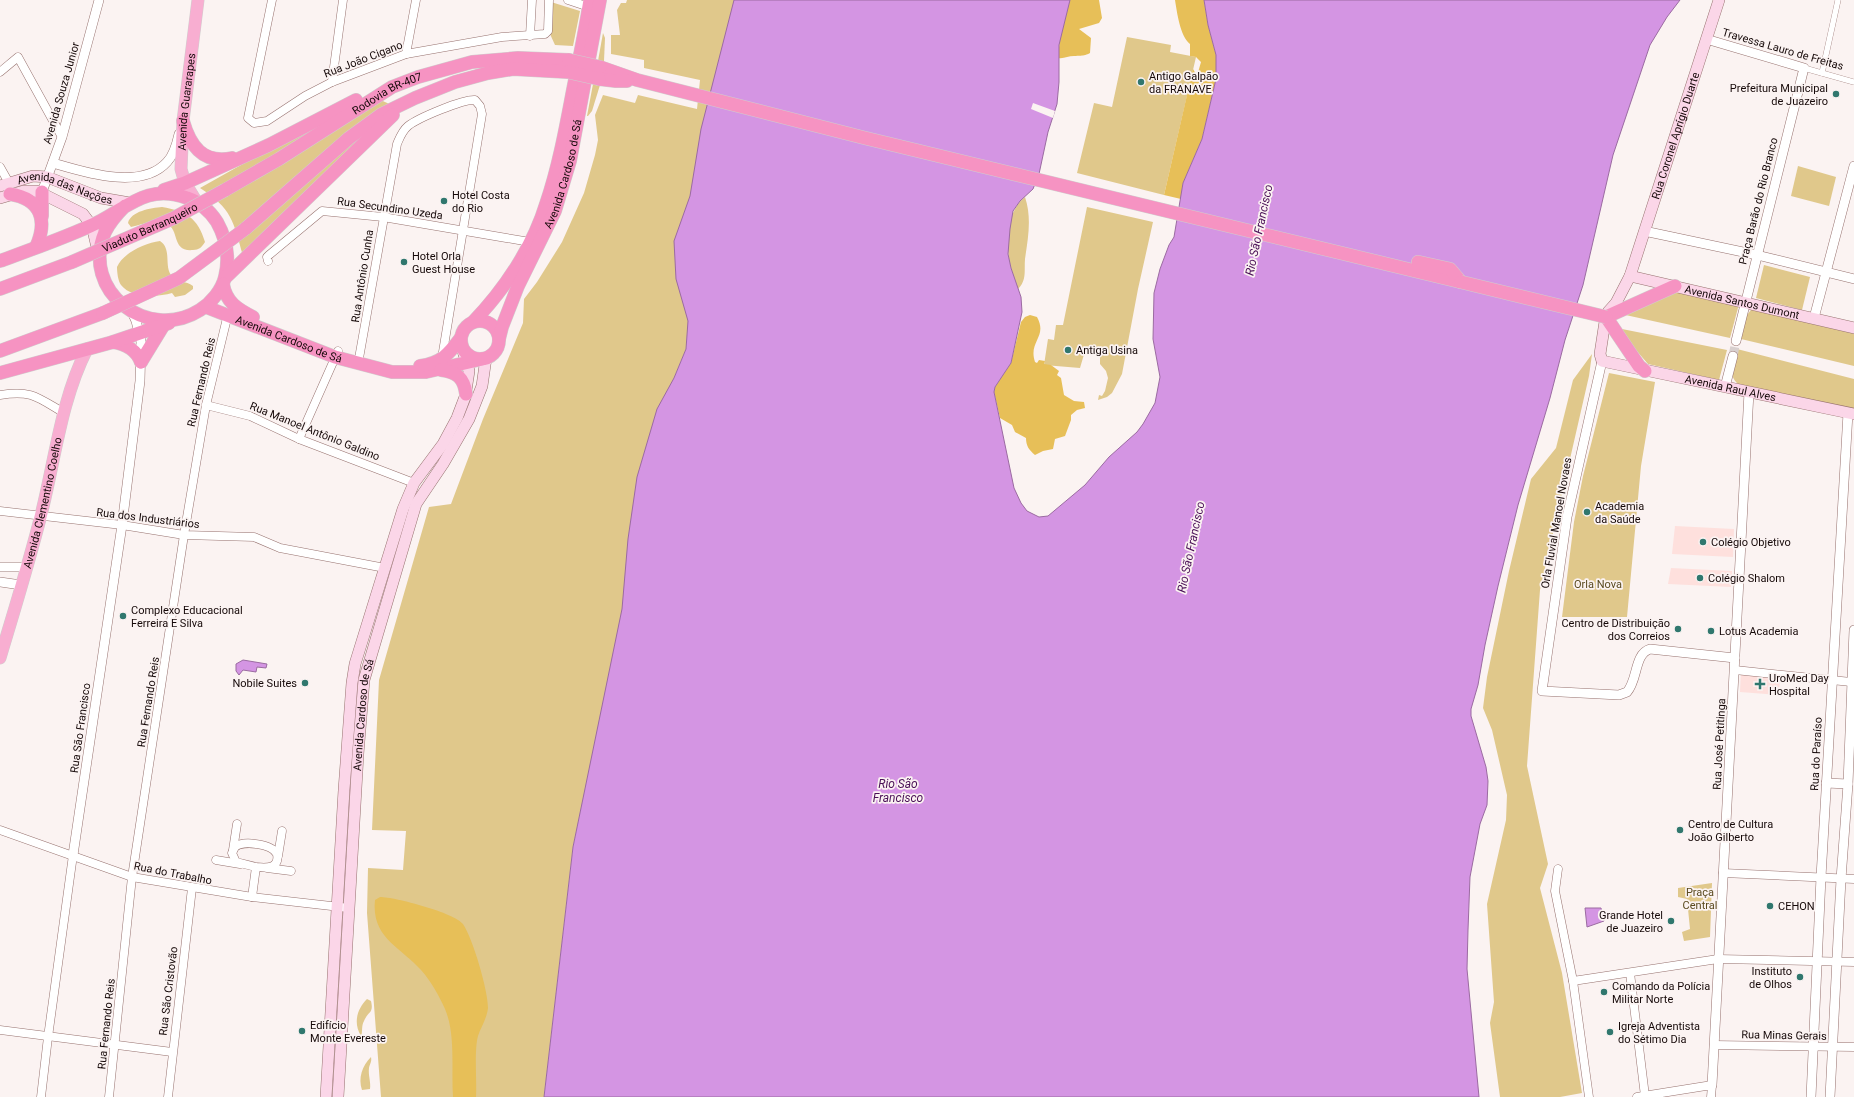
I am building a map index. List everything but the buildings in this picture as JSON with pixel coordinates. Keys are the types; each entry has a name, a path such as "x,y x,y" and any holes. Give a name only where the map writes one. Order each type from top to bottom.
{"highway":[{"name":"Avenida Cardoso de Sá","path":"499,339 502,327 518,286 555,211 570,161 600,0"},
{"name":"Avenida Cardoso de Sá","path":"473,322 484,311 505,282 530,242 546,206 559,161 589,3"},
{"name":"Rodovia BR-407","path":"225,190 279,159 392,88 418,77 472,62 518,58 568,66"},
{"path":"568,66 616,81 637,80 865,138 1345,253 1364,250 1450,269 1462,282"},
{"name":"Rodovia BR-407","path":"0,351 104,312 179,278 245,228 349,138 382,114 415,98 455,82 488,73 568,66"},
{"path":"0,261 92,226 142,196 185,183 294,132 369,94 392,88"},
{"path":"0,373 113,342 185,318 206,307 216,296 224,281 387,120 415,98"},
{"path":"183,121 190,140 202,154 218,160 243,156"},
{"path":"5,190 26,198 35,206 42,216"},
{"name":"Viaduto Barranqueiro","path":"0,289 72,262 174,218 225,190"},
{"path":"36,247 42,228 42,192"},
{"path":"156,193 177,194 196,201 213,215 224,234 228,256 224,281"},
{"path":"127,204 113,218 105,233 101,249 101,266 107,284 117,300 132,312 149,319 167,321 185,318"},
{"path":"1345,253 1359,266 1443,286 1462,282 1607,314 1675,286"},
{"name":"Avenida Cardoso de Sá","path":"224,281 226,296 230,302 245,312 337,354"},
{"name":"Avenida Cardoso de Sá","path":"206,307 392,372 404,373 442,365 464,351"},
{"path":"1607,314 1642,368"},
{"path":"479,320 490,324 498,333 499,339 496,351 484,359 472,358 464,351 464,329 473,322 479,320"},
{"path":"113,342 129,348 139,357 142,362 162,326"},
{"path":"464,351 448,355 442,365 461,377 466,394"}],"main road":[{"name":"Avenida Guararapes","path":"196,201 185,183 182,169 183,121 198,0"},
{"name":"Rua Coronel Aprígio Duarte","path":"1607,314 1616,303 1630,276 1718,0"},
{"name":"Avenida das Nações","path":"5,190 33,176 46,177 101,198 127,204"},
{"name":"Avenida das Nações","path":"5,190 42,192 83,214 92,226"},
{"path":"92,226 101,266"},
{"name":"Avenida Santos Dumont","path":"1630,276 1854,328"},
{"path":"1605,362 1600,354 1607,314"},
{"name":"Avenida Clementino Coelho","path":"0,658 41,516 64,413 80,363 87,349"},
{"name":"Avenida Cardoso de Sá","path":"338,1097 343,908 352,684 355,664 403,509 414,483 443,444 457,418 466,394 469,376 464,351"},
{"name":"Avenida Cardoso de Sá","path":"326,1097 362,696 368,663 416,504 443,464 468,419 482,386 484,359"},
{"name":"Avenida Raul Alves","path":"1605,362 1642,368 1851,414"}],"street":[{"name":"Avenida Souza Junior","path":"42,192 46,177 53,163 62,137 99,0"},
{"name":"Rua João Cigano","path":"272,0 248,118 254,123 267,121 305,96 332,82 406,54 502,37 545,34 548,31 549,0"},
{"path":"332,82 343,0"},
{"path":"406,54 416,0"},
{"path":"530,36 532,0"},
{"path":"568,0 589,3"},
{"path":"1822,73 1838,0"},
{"name":"Travessa Lauro de Freitas","path":"1706,40 1854,82"},
{"path":"0,72 18,57 62,137"},
{"name":"Praça Barão do Rio Branco","path":"1736,341 1744,303 1804,68"},
{"name":"Rua Antônio Cunha","path":"359,360 383,217 397,144 402,132 409,125 419,119 472,99 477,101 482,114 463,230"},
{"path":"53,163 116,178 137,176 152,172 168,162 183,121"},
{"path":"1814,318 1854,166"},
{"path":"0,167 5,190"},
{"name":"Rua Secundino Uzeda","path":"268,261 268,256 322,211 383,217 530,242"},
{"path":"442,365 463,230"},
{"path":"1644,231 1757,255 1854,279"},
{"name":"Rua São Francisco","path":"41,1097 73,855 122,525 142,362 140,333 132,312"},
{"name":"Rua Fernando Reis","path":"109,1097 132,877 184,535 206,405 228,314"},
{"path":"299,439 337,354"},
{"path":"1725,387 1733,356"},
{"name":"Orla Fluvial Manoel Novaes","path":"1605,362 1567,517 1542,691 1619,695 1627,692 1634,681 1640,657 1643,652 1650,649 1735,658"},
{"path":"0,395 18,392 33,395 64,413"},
{"name":"Rua José Petitinga","path":"1711,1097 1749,392"},
{"name":"Rua Manoel Antônio Galdino","path":"206,405 250,416 299,439 414,483"},
{"name":"Rua do Paraíso","path":"1811,1097 1832,680 1851,414"},
{"name":"Rua dos Industriários","path":"0,510 122,525 184,535 254,536 280,548 384,568"},
{"path":"0,567 26,567"},
{"path":"0,582 21,585"},
{"path":"1830,1097 1841,879 1848,784 1854,630"},
{"path":"1735,670 1832,680 1852,688"},
{"path":"1826,783 1848,784"},
{"path":"237,824 232,853 236,862 243,865"},
{"name":"Rua do Trabalho","path":"0,830 132,877 252,897 343,908"},
{"path":"266,868 273,866 278,857 282,831"},
{"path":"232,853 237,845 243,843 270,847 275,851 278,857"},
{"path":"216,860 291,871"},
{"path":"252,897 256,867"},
{"path":"1558,868 1555,890 1573,981 1589,1097"},
{"path":"1723,874 1854,879"},
{"name":"Rua São Cristovão","path":"168,1097 192,888"},
{"path":"1573,981 1718,959 1854,962"},
{"path":"1630,973 1641,1096 1712,1086"},
{"path":"0,1030 172,1052"},
{"name":"Rua Minas Gerais","path":"1714,1044 1854,1047"}],"shaded area":[{"path":"1070,0 1099,0 1102,18 1099,23 1079,29 1091,38 1090,53 1058,58 1060,37"},
{"path":"1175,0 1204,0 1208,25 1216,55 1216,79 1202,139 1183,183 1181,199 1164,195 1193,69 1197,76 1201,62 1196,57 1190,56 1190,44 1181,30"},
{"path":"1030,315 1037,317 1040,324 1040,330 1034,349 1035,362 1037,363 1039,360 1045,361 1044,364 1051,365 1059,371 1057,375 1061,378 1064,395 1074,401 1084,402 1085,408 1077,410 1071,415 1071,420 1065,436 1055,439 1053,449 1043,451 1035,455 1028,448 1026,438 1015,432 1012,425 1000,418 994,392 995,387 1011,363 1021,322 1025,317"},
{"name":"Colégio Objetivo","path":"1675,526 1734,529 1733,557 1672,554"},
{"name":"Colégio Shalom","path":"1671,568 1732,571 1731,587 1668,584"},
{"name":"UroMed Day Hospital","path":"1741,670 1780,676 1779,695 1740,692"},
{"path":"380,897 411,903 449,915 463,924 467,931 483,977 488,1008 477,1042 476,1097 453,1097 451,1030 445,1009 425,974 389,941 383,933 378,924 375,913 375,900"}],"green space":[{"path":"627,0 787,0 687,336 686,349 674,378 573,847 544,1097 381,1097 367,913 368,868 403,870 406,831 372,830 379,680 429,507 451,504 483,419 523,323 524,299 537,282 562,242 584,193 598,140 595,115 603,95 635,103 638,95 697,109 700,80 644,68 644,60 611,54 611,35 620,35 617,10 621,3 626,3"},
{"path":"551,2 580,11 573,46 555,45 550,34"},
{"path":"603,33 605,38 604,61 598,61"},
{"path":"1127,37 1171,45 1170,52 1196,57 1164,195 1077,173 1094,103 1112,107"},
{"path":"593,84 600,85 592,111 587,116"},
{"path":"372,96 398,108 243,256 237,233 230,216 219,202 200,188 264,152"},
{"path":"1798,166 1836,177 1829,206 1791,196"},
{"path":"1025,197 1029,228 1024,279 1018,289 1009,259 1008,240 1014,211"},
{"path":"162,207 178,211 195,221 205,242 201,247 193,250 181,248 171,227 163,222 149,222 131,227 128,223 137,213 147,209"},
{"path":"1087,207 1153,222 1138,289 1122,374 1112,393 1107,397 1098,400 1099,395 1102,396 1105,391 1108,378 1106,371 1100,364 1100,357 1093,350 1085,351 1080,368 1044,365 1048,339 1054,340 1056,325 1063,325"},
{"path":"160,241 166,248 168,267 173,278 190,284 193,286 193,289 185,295 175,297 172,293 145,296 126,290 121,285 118,276 117,267 120,262 129,253 141,246"},
{"path":"1764,265 1810,277 1802,310 1756,298"},
{"path":"1673,290 1739,304 1730,338 1621,314"},
{"path":"1751,310 1760,310 1854,331 1854,366 1741,339 1746,316"},
{"path":"1617,328 1727,350 1719,380 1648,364"},
{"path":"1737,349 1854,379 1854,411 1740,386 1736,382 1732,373 1732,364"},
{"path":"1592,354 1589,376 1540,590 1527,766 1548,864 1540,888 1562,973 1582,1093 1560,1097 1500,1097 1490,1023 1494,1002 1487,904 1506,820 1507,795 1492,730 1483,708 1487,677 1509,571 1531,479 1556,448 1573,380"},
{"name":"Orla Nova","path":"1609,373 1655,382 1641,466 1627,617 1562,617 1574,522 1583,476"},
{"name":"Praça Central","path":"1712,883 1710,937 1684,941 1682,932 1690,929 1687,899 1678,897 1678,888"},
{"path":"367,999 371,1001 372,1008 363,1023 361,1036 357,1026 357,1016"},
{"path":"371,1057 369,1066 370,1089 362,1090 360,1081 362,1072 365,1064"}],"water":[{"name":"Rio São Francisco","path":"734,0 1070,0 1059,45 1059,82 1057,104 1048,132 1039,174 1033,189 1020,201 1013,211 1008,254 1021,297 1022,312 1011,363 995,387 994,392 1014,488 1021,503 1027,511 1039,517 1048,516 1085,485 1109,457 1137,432 1155,403 1160,377 1153,339 1154,293 1160,269 1169,245 1174,237 1183,183 1202,139 1216,79 1216,55 1208,25 1204,0 1680,0 1667,17 1650,45 1613,155 1583,285 1565,340 1550,398 1518,505 1498,586 1478,685 1471,709 1471,716 1486,767 1488,781 1487,805 1480,824 1470,877 1468,930 1467,969 1479,1097 544,1097 573,847 622,609 628,539 637,477 657,409 674,378 686,349 688,321 676,279 674,241 690,196 701,129"},
{"path":"243,660 267,664 266,668 257,667 256,672 243,670 239,675 236,671 236,664"},
{"path":"1585,908 1601,908 1604,921 1587,927"}],"pier":[{"path":"1033,103 1055,111 1053,118 1031,109"}],"tunnel":[{"path":"1733,356 1736,341"}],"place":[{"name":"Antigo Galpão da FRANAVE","path":"1141,82"},
{"name":"Prefeitura Municipal de Juazeiro","path":"1836,94"},
{"name":"Hotel Costa do Rio","path":"444,201"},
{"name":"Hotel Orla Guest House","path":"404,262"},
{"name":"Antiga Usina","path":"1068,350"},
{"name":"Academia da Saúde","path":"1587,512"},
{"name":"Colégio Objetivo","path":"1703,542"},
{"name":"Colégio Shalom","path":"1700,578"},
{"name":"Complexo Educacional Ferreira E Silva","path":"123,616"},
{"name":"Centro de Distribuição dos Correios","path":"1678,629"},
{"name":"Lotus Academia","path":"1711,631"},
{"name":"Nobile Suites","path":"305,683"},
{"name":"UroMed Day Hospital","path":"1760,684"},
{"name":"Centro de Cultura João Gilberto","path":"1680,830"},
{"name":"CEHON","path":"1770,906"},
{"name":"Grande Hotel de Juazeiro","path":"1671,921"},
{"name":"Instituto de Olhos","path":"1800,977"},
{"name":"Comando da Polícia Militar Norte","path":"1604,992"},
{"name":"Edifício Monte Evereste","path":"302,1031"},
{"name":"Igreja Adventista do Sétimo Dia","path":"1610,1032"}]}
